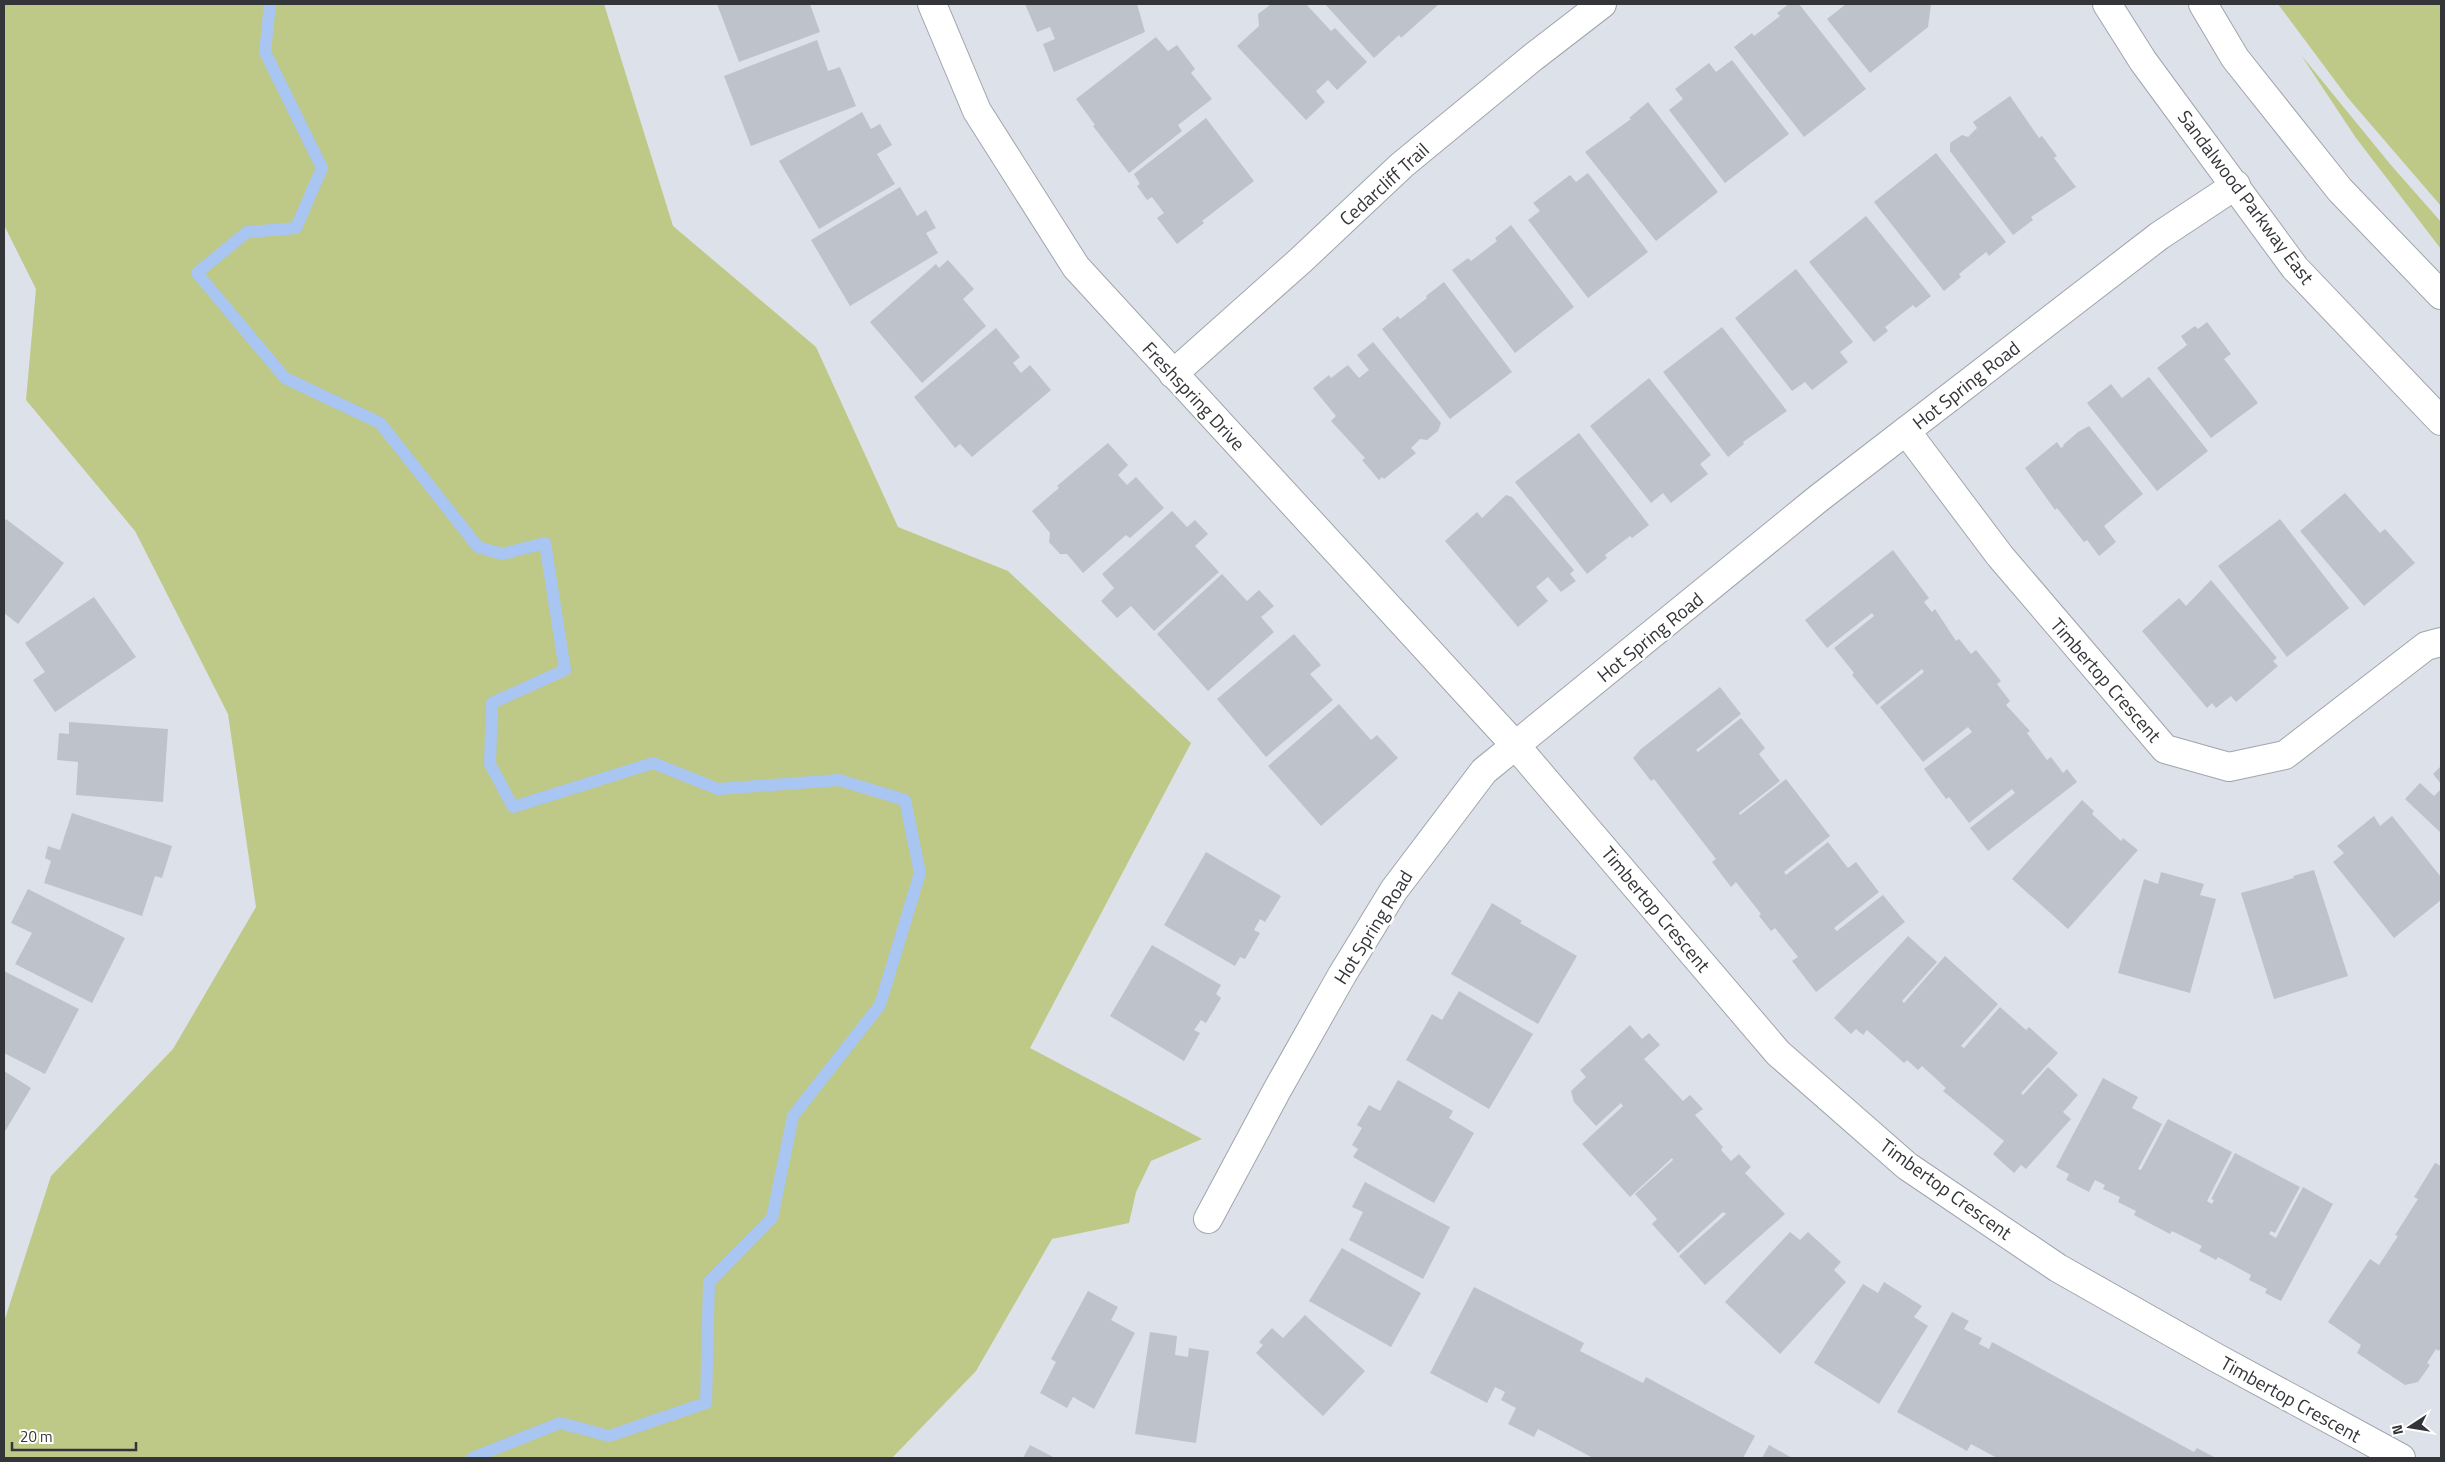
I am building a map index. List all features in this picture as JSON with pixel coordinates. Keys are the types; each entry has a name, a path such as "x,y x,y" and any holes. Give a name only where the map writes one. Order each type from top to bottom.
{"street":[{"name":"Freshspring Drive","path":"932,4 976,111 1076,267 1172,374 1516,746"},
{"name":"Cedarcliff Trail","path":"1172,374 1301,260 1402,166 1524,64 1602,4"},
{"name":"Sandalwood Parkway East","path":"2107,4 2143,61 2296,268 2441,421"},
{"path":"2203,4 2235,58 2340,190 2441,295"},
{"name":"Hot Spring Road","path":"1208,1220 1342,975 1394,890 1484,771 1819,498 2159,236 2236,185"},
{"name":"Timbertop Crescent","path":"1906,431 2000,556 2165,749 2229,768 2286,754 2426,646 2441,642"},
{"name":"Timbertop Crescent","path":"1516,746 1778,1053 1907,1166 2058,1268 2215,1357 2401,1458"}],"green space":[{"path":"4,4 604,4 673,226 816,347 898,527 1008,571 1191,743 1030,1048 1202,1139 1151,1161 1136,1192 1129,1223 1052,1239 976,1371 892,1458 4,1458 4,1322 51,1176 173,1049 256,907 228,714 135,531 26,400 36,289 4,225"},
{"path":"2278,4 2441,4 2441,206 2348,98"},
{"path":"2301,55 2390,164 2441,222 2441,249 2356,138"}],"building":[{"path":"717,4 810,4 820,32 739,62"},
{"path":"1025,4 1137,4 1145,32 1054,72 1043,44 1055,39 1050,27 1037,32"},
{"path":"1306,4 1331,31 1335,28 1367,62 1337,90 1328,80 1316,91 1325,102 1306,120 1237,46 1259,26 1258,14 1270,5"},
{"path":"1325,4 1439,4 1401,38 1399,35 1374,58"},
{"path":"1789,4 1799,4 1866,89 1804,137 1734,47 1752,33 1754,36 1780,16 1777,13"},
{"path":"1846,4 1931,4 1928,27 1870,73 1827,19"},
{"path":"1156,37 1168,51 1177,45 1195,69 1191,73 1212,99 1178,125 1182,131 1129,173 1093,126 1095,125 1076,99"},
{"path":"817,40 828,71 840,67 856,106 751,146 724,76"},
{"path":"1732,60 1789,134 1725,183 1669,110 1683,99 1675,89 1709,63 1716,72"},
{"path":"2010,96 2039,138 2042,136 2057,156 2054,158 2076,187 2031,217 2033,220 2013,235 1950,151 1950,143 1962,135 1968,137 1977,128 1973,122"},
{"path":"1648,102 1718,192 1656,241 1585,152 1631,119 1629,118"},
{"path":"862,112 871,129 880,124 892,145 877,154 895,184 819,229 779,161"},
{"path":"1206,118 1254,181 1202,221 1204,223 1177,244 1157,218 1164,213 1152,197 1147,200 1137,186 1140,184 1134,174"},
{"path":"1936,153 2006,242 1989,256 1986,252 1959,274 1961,277 1944,291 1874,202"},
{"path":"1588,173 1648,252 1588,298 1528,220 1540,211 1533,203 1570,175 1576,182"},
{"path":"900,187 917,216 926,210 936,228 926,233 938,253 850,306 811,240"},
{"path":"1866,216 1931,296 1916,308 1913,305 1885,327 1888,331 1874,342 1809,262"},
{"path":"1511,225 1574,307 1515,353 1452,270 1468,258 1471,261 1497,241 1495,238"},
{"path":"948,260 974,289 963,299 986,326 922,383 870,322 936,264 939,268"},
{"path":"1796,269 1853,342 1840,352 1848,362 1812,390 1805,382 1792,391 1735,318"},
{"path":"1444,282 1512,372 1450,419 1382,329 1398,316 1400,319"},
{"path":"2207,322 2231,354 2224,359 2258,403 2211,438 2157,368 2187,345 2181,336 2195,326 2198,329"},
{"path":"1722,327 1787,411 1743,442 1744,444 1728,457 1663,372"},
{"path":"996,328 1020,357 1013,363 1021,373 1030,365 1051,390 972,457 960,444 955,448 914,397"},
{"path":"1373,342 1441,423 1438,431 1427,440 1420,439 1411,448 1416,453 1384,479 1382,477 1379,480 1362,460 1365,458 1331,421 1336,416 1313,388 1329,375 1331,378 1348,365 1359,378 1369,370 1357,355"},
{"path":"2149,377 2208,451 2157,491 2087,403 2111,384 2122,398"},
{"path":"1649,378 1711,455 1700,464 1708,474 1671,503 1663,493 1651,503 1590,426"},
{"path":"2089,426 2143,494 2104,526 2116,542 2099,556 2087,540 2084,542 2057,508 2055,510 2025,468 2057,442 2061,448 2078,432"},
{"path":"1579,433 1649,525 1632,538 1630,536 1605,555 1607,558 1587,574 1515,482"},
{"path":"1108,443 1128,465 1118,475 1127,485 1136,477 1164,508 1130,538 1126,535 1083,573 1067,554 1060,554 1049,542 1050,533 1032,511 1059,488 1057,486"},
{"path":"2345,493 2380,533 2385,529 2415,563 2364,606 2300,531"},
{"path":"1506,495 1512,497 1574,570 1570,574 1576,581 1561,592 1548,577 1536,587 1548,601 1518,627 1445,541 1477,512 1482,518"},
{"path":"1172,511 1187,527 1195,520 1208,534 1195,546 1219,572 1154,631 1131,606 1117,618 1101,601 1114,588 1102,574"},
{"path":"6,519 64,563 18,624 4,613 4,522"},
{"path":"2280,519 2349,608 2287,657 2218,566"},
{"path":"1893,550 1929,598 1924,602 1932,612 1935,609 1956,641 1959,639 1971,654 1976,650 2001,681 1997,684 2010,701 2006,705 2030,731 2027,733 2047,760 2051,757 2063,773 2067,769 2077,782 1988,851 1970,828 2015,793 2012,789 1969,823 1949,797 1946,799 1924,769 1972,732 1968,727 1923,762 1880,707 1924,672 1922,669 1877,705 1852,675 1854,673 1834,648 1874,616 1872,613 1827,648 1805,620"},
{"path":"1222,574 1247,601 1259,590 1274,606 1261,617 1274,632 1208,691 1157,634"},
{"path":"2211,580 2277,658 2273,661 2278,666 2236,702 2231,696 2216,708 2212,703 2207,708 2142,631 2179,598 2186,606"},
{"path":"94,597 136,657 55,712 33,680 45,672 25,643"},
{"path":"1294,634 1321,665 1310,674 1333,700 1266,757 1217,699"},
{"path":"1720,687 1741,714 1696,750 1698,752 1741,718 1765,748 1759,754 1780,781 1739,813 1740,815 1786,779 1830,836 1784,872 1786,875 1828,842 1848,868 1856,862 1879,892 1834,928 1837,931 1883,895 1905,922 1816,992 1792,961 1798,957 1775,928 1771,931 1759,916 1761,914 1736,882 1731,887 1712,862 1716,859 1654,779 1651,781 1633,758 1641,749"},
{"path":"1339,704 1371,740 1377,735 1398,758 1321,826 1268,766"},
{"path":"69,722 168,729 163,802 76,795 78,762 57,760 59,733 69,734"},
{"path":"2441,766 2441,784 2433,774"},
{"path":"2420,783 2434,796 2441,789 2441,833 2405,799"},
{"path":"2082,800 2094,811 2092,814 2121,841 2123,838 2138,850 2068,929 2012,879"},
{"path":"72,813 172,846 162,878 155,876 142,916 44,883 51,861 45,858 48,846 60,850"},
{"path":"2374,816 2380,826 2392,816 2441,877 2441,900 2394,938 2333,862 2344,853 2337,846"},
{"path":"1206,852 1281,896 1265,922 1260,919 1254,930 1260,933 1245,959 1240,957 1235,966 1164,925"},
{"path":"2314,870 2348,976 2274,999 2241,893 2294,878 2293,876"},
{"path":"2161,872 2204,884 2200,895 2216,899 2190,993 2118,973 2144,879 2158,884"},
{"path":"28,889 125,938 92,1003 15,964 32,933 11,923"},
{"path":"1492,903 1522,921 1520,923 1577,956 1538,1024 1451,974"},
{"path":"1908,936 1937,962 1902,1001 1904,1003 1945,956 1998,1004 1961,1046 1964,1048 2000,1007 2026,1030 2029,1027 2058,1053 2021,1093 2023,1095 2048,1067 2078,1095 2063,1112 2071,1119 2026,1169 2021,1165 2014,1173 1993,1154 2004,1141 1943,1091 1946,1088 1922,1066 1918,1070 1907,1060 1904,1063 1867,1030 1863,1035 1856,1029 1851,1034 1834,1018"},
{"path":"1152,945 1221,985 1216,994 1221,998 1206,1023 1201,1020 1194,1030 1200,1033 1184,1061 1110,1016"},
{"path":"4,971 79,1009 45,1074 4,1053"},
{"path":"1459,991 1533,1034 1489,1109 1406,1060 1432,1014 1442,1020"},
{"path":"1630,1025 1642,1039 1649,1033 1660,1045 1644,1059 1683,1101 1690,1095 1703,1109 1695,1115 1723,1147 1721,1150 1731,1161 1739,1154 1751,1167 1745,1173 1785,1214 1705,1285 1679,1256 1726,1214 1723,1212 1678,1253 1652,1224 1657,1219 1635,1194 1673,1160 1672,1158 1630,1197 1582,1144 1623,1106 1621,1103 1596,1126 1574,1102 1571,1091 1586,1077 1580,1070"},
{"path":"4,1071 31,1088 4,1133"},
{"path":"2103,1078 2138,1097 2132,1108 2162,1124 2138,1169 2141,1170 2168,1119 2232,1152 2207,1201 2212,1204 2214,1200 2211,1199 2235,1153 2300,1187 2275,1233 2271,1231 2269,1234 2276,1238 2303,1187 2333,1204 2281,1301 2265,1293 2267,1289 2249,1280 2251,1275 2218,1257 2216,1260 2199,1251 2202,1246 2172,1231 2170,1234 2134,1215 2136,1211 2118,1202 2120,1197 2103,1189 2105,1185 2095,1180 2089,1192 2066,1180 2069,1174 2056,1167"},
{"path":"1398,1080 1453,1111 1449,1118 1474,1133 1434,1203 1353,1157 1358,1149 1352,1145 1362,1128 1357,1125 1369,1105 1380,1111"},
{"path":"2435,1163 2441,1166 2441,1347 2439,1351 2436,1349 2427,1363 2430,1365 2418,1382 2405,1385 2357,1353 2361,1345 2328,1322 2370,1259 2379,1265 2398,1236 2395,1235 2418,1199 2414,1197"},
{"path":"1365,1182 1450,1227 1423,1279 1349,1240 1363,1212 1352,1207"},
{"path":"1790,1232 1800,1240 1808,1232 1841,1262 1834,1270 1846,1282 1780,1354 1725,1302"},
{"path":"1342,1248 1421,1293 1391,1347 1309,1301"},
{"path":"1884,1282 1922,1306 1914,1317 1928,1326 1879,1404 1814,1363 1863,1284 1878,1293"},
{"path":"1474,1287 1584,1343 1580,1351 1643,1383 1646,1377 1755,1436 1743,1458 1593,1458 1538,1429 1534,1437 1508,1424 1516,1408 1501,1400 1505,1392 1495,1387 1487,1403 1430,1373"},
{"path":"1088,1291 1118,1307 1111,1320 1135,1333 1094,1409 1073,1397 1067,1408 1040,1393 1056,1362 1051,1359"},
{"path":"1952,1312 1969,1321 1964,1329 1982,1338 1979,1344 1989,1349 1992,1342 2194,1452 2197,1448 2214,1457 1997,1458 1971,1444 1967,1451 1897,1412"},
{"path":"1305,1315 1365,1371 1323,1416 1256,1353 1263,1345 1259,1342 1272,1328 1283,1338"},
{"path":"1150,1332 1177,1336 1175,1355 1188,1357 1189,1348 1209,1351 1196,1443 1135,1434"},
{"path":"1030,1445 1055,1458 1023,1458"},
{"path":"1769,1445 1792,1458 1762,1458"}],"waterway":[{"path":"270,4 265,52 322,168 296,228 247,232 197,273 285,378 380,423 478,547 502,554 545,543 565,670 492,703 490,764 513,807 653,763 718,789 839,780 905,800 920,873 880,1005 793,1116 772,1218 709,1282 706,1403 609,1436 560,1423 472,1458"}]}
